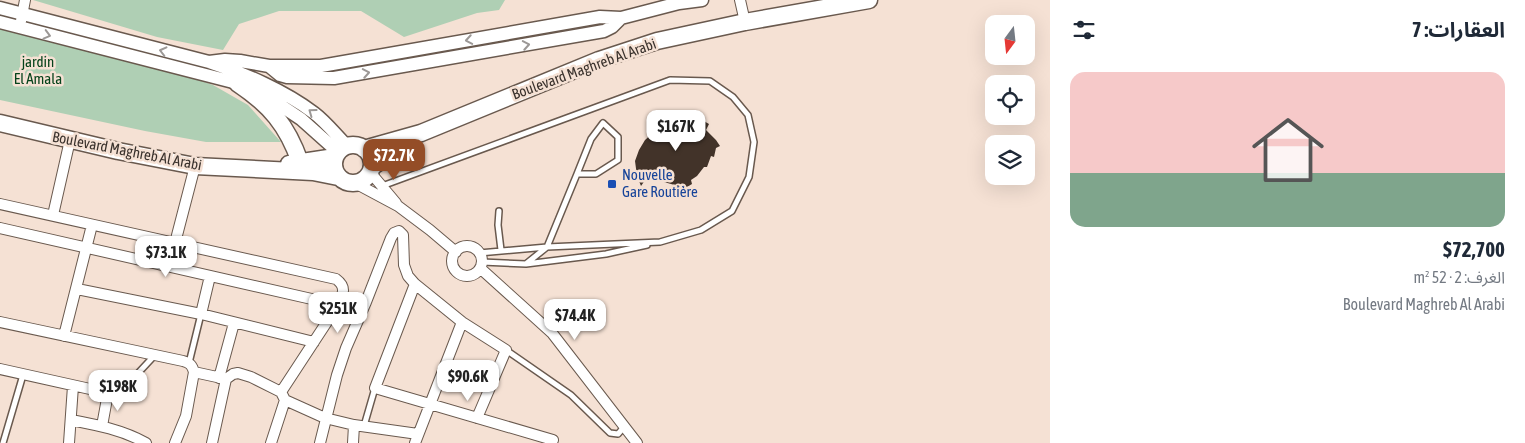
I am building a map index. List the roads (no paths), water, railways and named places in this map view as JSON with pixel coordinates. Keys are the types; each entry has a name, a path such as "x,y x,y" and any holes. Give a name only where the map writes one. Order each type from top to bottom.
{"main road":[{"name":"Boulevard Maghreb Al Arabi","path":"364,149 421,133 599,60 626,51 683,35 869,0"},
{"path":"237,83 270,108 283,124 293,142 300,162"},
{"name":"Boulevard Maghreb Al Arabi","path":"0,123 70,140 195,166 313,172 338,176"},
{"name":"Boulevard Maghreb Al Arabi","path":"371,169 421,133"},
{"path":"353,145 364,149 369,154 371,169 362,181 355,183 345,182 338,176 334,167 340,152 353,145"},
{"name":"Boulevard Maghreb Al Arabi","path":"255,170 340,152"}],"street":[{"path":"19,27 25,0"},
{"path":"209,62 225,60 269,66 334,64 600,17 621,18 679,3 702,0"},
{"path":"740,0 745,22"},
{"path":"0,8 209,62 229,69 277,90 314,113 340,152"},
{"path":"0,22 237,83 271,98 301,119 340,152"},
{"path":"52,215 70,140"},
{"path":"175,243 195,166"},
{"path":"371,169 398,206"},
{"path":"355,183 398,206 456,252"},
{"path":"0,204 336,279 342,284 344,290 338,305 283,396 271,443"},
{"path":"64,336 92,225"},
{"path":"0,228 338,305"},
{"path":"320,443 325,418 346,348 394,233 399,231 403,235 404,265 408,276 415,284 462,322 506,350 477,418"},
{"path":"480,261 473,275 459,273 453,266 452,261 460,248 470,247 480,261 552,333 637,443"},
{"path":"201,314 210,276"},
{"path":"415,284 375,388 554,440"},
{"path":"76,289 201,314 314,342"},
{"path":"0,322 155,355 223,378 238,373 262,381 283,396 325,418 416,439 462,322"},
{"path":"213,443 234,323"},
{"path":"175,443 186,416 192,368"},
{"path":"0,369 108,392 102,426"},
{"path":"69,443 73,386"},
{"path":"71,420 102,426 130,435 146,443"},
{"path":"353,443 359,425"}],"lane":[{"path":"382,186 670,80 710,81 733,97 748,115 754,142 749,177 732,211 702,230 606,254 526,264 480,261"},
{"path":"526,264 547,247 577,174 592,138 603,123 618,138 618,160 596,174 577,174"},
{"path":"499,211 498,225 501,250"},
{"path":"480,261 501,250 660,242"},
{"path":"192,368 201,314"},
{"path":"506,350 571,395 610,433 618,434 624,427"},
{"path":"108,392 127,385 155,355"},
{"path":"3,443 23,375"},
{"path":"359,425 375,388"}],"place":[{"name":"Nouvelle Gare Routière","path":"612,184"}],"park label":[{"name":"jardin El Amala","path":"38,70"}]}
